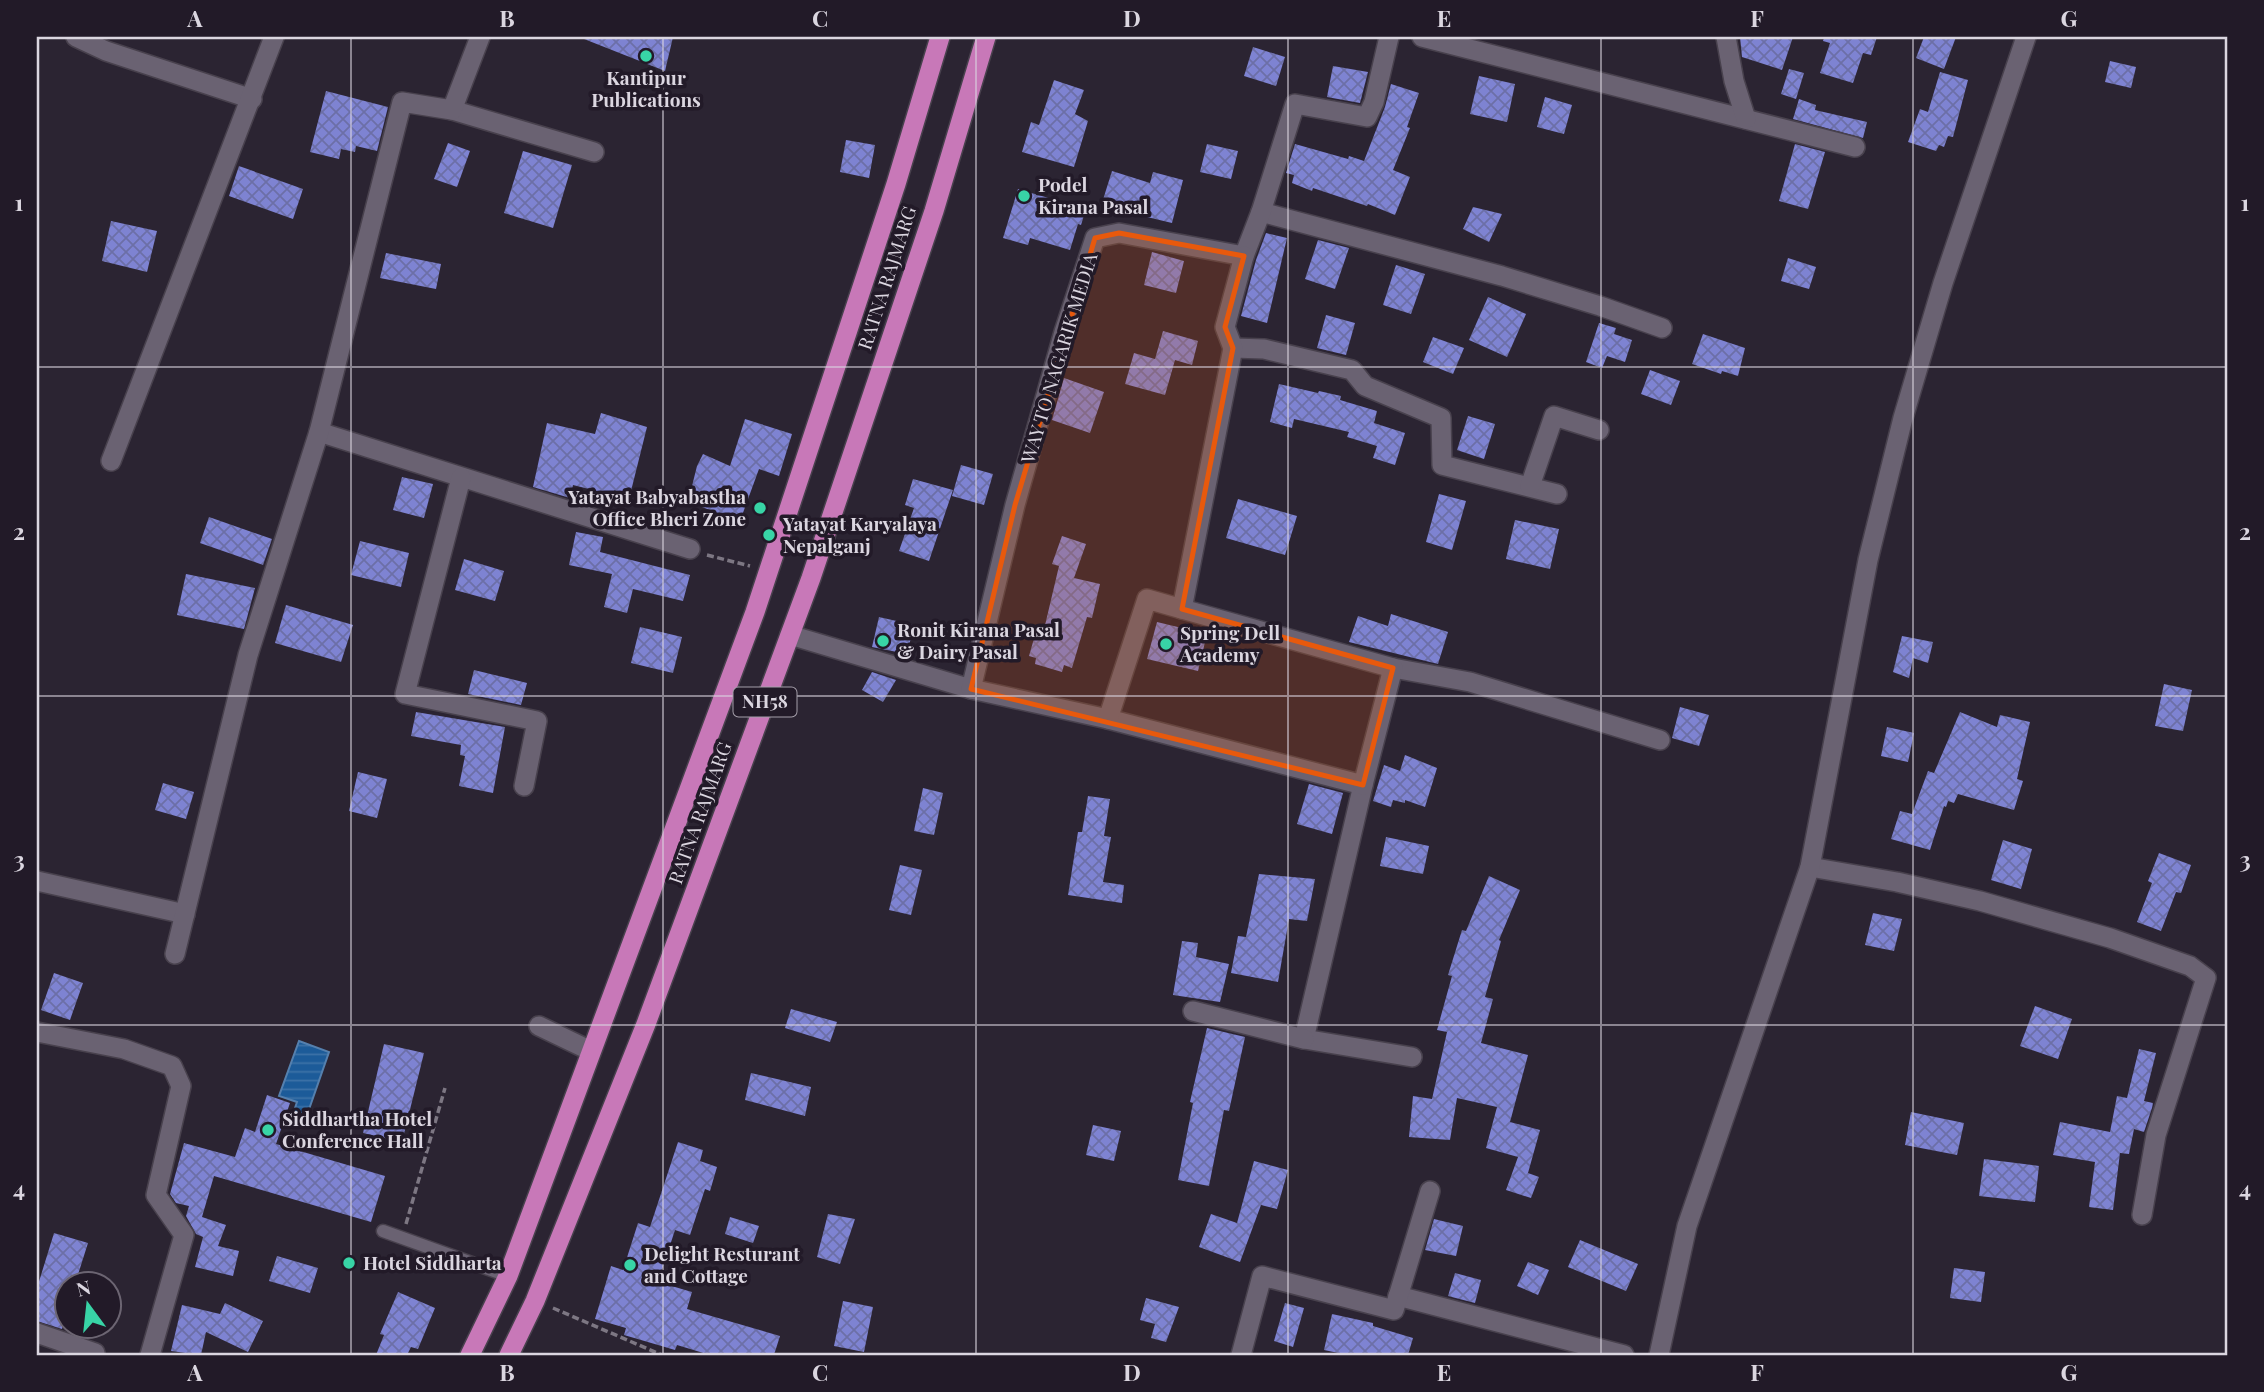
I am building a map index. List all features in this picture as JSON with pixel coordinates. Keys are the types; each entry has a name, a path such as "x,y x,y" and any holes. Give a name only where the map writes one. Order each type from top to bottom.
{"highway":[{"name":"RATNA RAJMARG","path":"470,1355 508,1276 769,572 896,184 940,37"},
{"name":"RATNA RAJMARG","path":"509,1355 535,1301 646,1024 811,578 933,211 986,37"}],"street":[{"path":"76,37 106,51 251,99"},
{"path":"111,461 274,37"},
{"path":"452,110 480,37"},
{"path":"1182,609 1233,348 1225,327 1244,256 1261,212 1295,104 1367,117 1374,102 1389,37"},
{"path":"1422,37 1855,147"},
{"path":"1726,37 1734,81 1746,119"},
{"path":"1659,1355 1687,1226 1810,867 1868,560 1903,418 1943,283 2026,37"},
{"path":"175,954 248,655 319,432 402,102 452,110 594,152"},
{"path":"1261,212 1503,276 1662,328"},
{"name":"WAY TO NAGARIK MEDIA","path":"971,688 1015,505 1064,332 1095,238 1119,233 1244,256"},
{"path":"1233,348 1264,349 1352,370 1365,386 1441,418 1441,465 1557,494"},
{"path":"1530,486 1554,416 1599,430"},
{"path":"319,432 690,549"},
{"path":"461,478 405,694 537,721 524,786"},
{"path":"1108,719 1147,599 1393,668 1470,682 1660,740"},
{"path":"790,635 971,688 1108,719 1363,786"},
{"path":"1304,1039 1393,668"},
{"path":"1810,867 1897,882 1980,901 2110,938 2190,966 2206,978 2156,1135 2142,1215"},
{"path":"37,880 185,914"},
{"path":"1193,1011 1304,1039 1412,1057"},
{"path":"539,1026 591,1051"},
{"path":"37,1032 124,1049 172,1066 181,1086 156,1195 184,1235 150,1355"},
{"path":"1241,1355 1262,1276 1394,1310 1430,1191"},
{"path":"1398,1296 1624,1355"},
{"path":"37,1333 97,1355"}],"lane":[{"path":"383,1231 508,1276"}],"path":[{"path":"690,549 769,572"},
{"path":"402,1238 446,1088"},
{"path":"535,1301 662,1355"}],"highlighted area":[{"path":"1119,233 1244,256 1225,327 1233,348 1182,609 1393,668 1363,785 971,689 1015,505 1095,238"}],"water":[{"path":"299,1041 329,1052 307,1115 294,1111 297,1102 279,1096"}],"building":[{"name":"Kantipur Publications","path":"579,37 673,37 665,71"},
{"path":"1740,37 1793,37 1782,70 1742,57"},
{"path":"1824,37 1877,37 1871,55 1863,53 1853,83 1820,73 1830,43 1823,41"},
{"path":"1924,37 1956,37 1944,69 1916,58"},
{"path":"1253,47 1285,57 1276,86 1244,76"},
{"path":"2110,61 2136,67 2131,88 2105,82"},
{"path":"1333,66 1368,72 1360,103 1327,97"},
{"path":"1789,69 1804,73 1796,99 1781,94"},
{"path":"1940,72 1968,80 1953,137 1948,136 1944,147 1939,145 1936,151 1908,142 1920,109 1928,112"},
{"path":"1479,76 1515,84 1507,122 1470,114"},
{"path":"1054,80 1084,90 1075,114 1088,121 1074,167 1022,152 1031,122 1039,125"},
{"path":"1391,84 1419,93 1407,127 1410,128 1393,170 1410,177 1395,215 1368,204 1367,206 1313,188 1312,191 1292,183 1294,175 1286,173 1295,144 1364,161"},
{"path":"326,91 388,107 377,151 356,146 355,152 341,149 339,159 310,152"},
{"path":"1545,97 1572,105 1564,134 1537,127"},
{"path":"1799,99 1816,105 1815,110 1867,122 1863,138 1793,119"},
{"path":"846,140 875,145 869,178 840,172"},
{"path":"448,143 470,151 457,187 434,179"},
{"path":"1207,144 1238,151 1231,179 1200,172"},
{"path":"1795,144 1825,152 1808,209 1779,201"},
{"path":"523,151 572,165 553,228 504,213"},
{"path":"239,166 303,189 293,219 229,196"},
{"path":"1112,171 1150,183 1153,172 1183,180 1172,223 1101,206"},
{"path":"1018,189 1086,209 1070,250 1030,238 1028,245 1003,238"},
{"path":"1473,207 1502,214 1489,242 1463,229"},
{"path":"111,221 157,231 147,272 102,261"},
{"path":"1266,233 1287,238 1267,323 1241,316"},
{"path":"1318,240 1349,248 1335,289 1305,279"},
{"path":"1152,252 1184,261 1176,293 1144,285"},
{"path":"386,253 441,264 436,289 380,278"},
{"path":"1788,258 1816,267 1809,289 1781,281"},
{"path":"1396,265 1425,274 1411,314 1383,305"},
{"path":"1488,297 1526,314 1507,357 1469,340"},
{"path":"1326,315 1355,323 1346,355 1317,348"},
{"path":"1599,323 1616,328 1614,334 1632,340 1625,362 1607,356 1602,368 1586,362"},
{"path":"1163,331 1198,341 1192,365 1175,360 1165,395 1125,384 1134,353 1155,359"},
{"path":"1703,334 1745,348 1738,376 1722,371 1721,374 1692,364"},
{"path":"1433,337 1464,348 1453,374 1423,362"},
{"path":"1650,370 1680,381 1671,405 1641,394"},
{"path":"1064,378 1104,392 1090,433 1052,420"},
{"path":"1279,384 1341,396 1340,400 1377,411 1374,423 1405,433 1395,465 1373,458 1377,446 1347,437 1349,432 1294,419 1292,428 1270,422"},
{"path":"601,413 647,427 629,499 573,485 570,498 533,487 547,423 595,434"},
{"path":"1468,416 1495,424 1484,459 1457,450"},
{"path":"745,419 792,434 779,476 759,469 740,521 688,502 697,466 703,454 730,466"},
{"path":"961,465 993,474 984,505 952,496"},
{"path":"402,477 433,484 424,518 393,510"},
{"path":"913,479 953,490 929,561 899,551 914,508 905,505"},
{"path":"1439,494 1466,501 1452,550 1426,542"},
{"path":"1238,499 1297,516 1285,555 1226,538"},
{"path":"209,517 272,539 263,565 200,543"},
{"path":"1515,520 1559,529 1550,569 1506,559"},
{"path":"576,532 603,537 600,552 690,575 683,601 633,589 627,613 604,607 612,574 569,565"},
{"path":"1062,536 1086,544 1074,578 1100,584 1092,618 1087,617 1072,668 1064,665 1062,672 1035,664 1036,658 1029,656 1035,635 1042,638 1059,566 1052,564"},
{"path":"360,541 409,553 401,587 351,575"},
{"path":"464,559 504,571 495,601 455,590"},
{"path":"186,574 255,588 244,629 177,615"},
{"path":"286,605 353,625 341,662 275,643"},
{"path":"1391,614 1448,632 1438,664 1349,642 1358,616 1388,626"},
{"path":"879,617 914,625 907,654 872,647"},
{"path":"1157,622 1207,634 1198,671 1147,659"},
{"path":"640,627 682,637 673,673 631,663"},
{"path":"1902,636 1933,642 1928,663 1913,658 1909,678 1893,672"},
{"path":"474,670 527,683 521,705 468,694"},
{"path":"872,672 896,680 883,702 862,690"},
{"path":"2164,684 2192,690 2183,731 2155,726"},
{"path":"1680,707 1709,715 1699,746 1672,738"},
{"path":"416,712 505,727 493,793 459,786 465,756 460,755 461,745 411,736"},
{"path":"1960,712 1997,727 2000,715 2030,722 2017,779 2023,781 2014,810 1958,794 1954,803 1948,801 1946,807 1944,806 1930,850 1891,839 1900,811 1912,814 1928,771 1934,773"},
{"path":"1887,727 1914,733 1908,762 1881,756"},
{"path":"1405,755 1437,768 1425,807 1405,800 1405,803 1393,800 1391,807 1373,801 1384,765 1400,771"},
{"path":"358,772 387,779 377,818 349,811"},
{"path":"163,783 194,792 186,819 155,810"},
{"path":"1309,784 1343,793 1332,834 1297,824"},
{"path":"923,788 943,793 934,835 914,831"},
{"path":"1088,796 1110,799 1104,836 1111,837 1103,882 1124,885 1122,903 1068,895 1078,832 1082,832"},
{"path":"1386,837 1429,846 1423,874 1380,866"},
{"path":"2003,840 2032,849 2021,889 1991,880"},
{"path":"2159,853 2191,865 2181,893 2176,892 2161,931 2137,922 2152,883 2148,881"},
{"path":"900,865 922,870 911,915 889,910"},
{"path":"1259,874 1315,879 1307,921 1289,919 1278,982 1231,973 1238,936 1246,937"},
{"path":"1489,876 1520,890 1499,940 1501,941 1485,997 1493,999 1481,1043 1528,1055 1510,1122 1540,1130 1528,1173 1539,1177 1531,1198 1506,1190 1518,1157 1486,1148 1497,1107 1457,1098 1450,1140 1409,1137 1413,1096 1432,1099 1447,1032 1437,1030 1452,976 1448,975 1462,930 1466,931"},
{"path":"1873,913 1902,919 1894,951 1865,945"},
{"path":"1182,941 1198,943 1196,957 1229,964 1220,1002 1173,995"},
{"path":"54,973 83,983 70,1020 41,1010"},
{"path":"2035,1006 2072,1019 2058,1059 2020,1046"},
{"path":"791,1009 837,1022 830,1042 785,1028"},
{"path":"1207,1028 1245,1037 1229,1111 1224,1110 1209,1186 1178,1180 1193,1103 1190,1102"},
{"path":"384,1044 424,1053 402,1142 363,1133"},
{"path":"2139,1049 2156,1053 2144,1101 2153,1103 2152,1108 2144,1132 2134,1129 2129,1154 2120,1153 2113,1210 2089,1207 2095,1162 2053,1155 2060,1122 2110,1132 2117,1096 2127,1098"},
{"path":"751,1073 811,1087 805,1116 745,1100"},
{"path":"267,1095 290,1103 276,1144 385,1176 371,1222 214,1176 202,1217 226,1225 218,1246 239,1251 233,1276 195,1267 203,1237 196,1234 186,1216 189,1206 176,1203 170,1194 184,1143 235,1157 245,1128 255,1132"},
{"path":"1911,1112 1964,1123 1957,1155 1905,1145"},
{"path":"1093,1125 1121,1131 1114,1161 1086,1155"},
{"path":"678,1142 703,1150 700,1161 717,1167 710,1191 705,1189 690,1235 675,1230 658,1282 692,1292 687,1309 780,1336 774,1355 710,1355 677,1345 675,1350 624,1335 626,1328 595,1319 611,1266 623,1270 638,1223 650,1227"},
{"path":"1984,1159 2039,1166 2035,1202 1979,1196"},
{"path":"1254,1161 1288,1170 1277,1209 1261,1205 1240,1262 1199,1247 1211,1214 1237,1223"},
{"path":"828,1214 855,1219 840,1264 817,1257"},
{"path":"730,1217 759,1226 753,1243 725,1234"},
{"path":"1434,1219 1463,1226 1456,1256 1425,1250"},
{"path":"54,1233 88,1243 79,1270 52,1270 52,1326 37,1321 37,1288"},
{"path":"1580,1240 1638,1264 1626,1291 1568,1267"},
{"path":"277,1256 318,1268 310,1293 269,1281"},
{"path":"1528,1262 1549,1270 1538,1295 1517,1286"},
{"path":"1954,1268 1985,1272 1981,1302 1950,1298"},
{"path":"1455,1273 1481,1280 1475,1303 1448,1296"},
{"path":"398,1292 435,1308 418,1349 411,1347 407,1355 376,1355 384,1335 380,1334"},
{"path":"1146,1298 1179,1307 1166,1342 1151,1338 1155,1324 1140,1320"},
{"path":"843,1301 873,1307 864,1352 834,1346"},
{"path":"225,1303 263,1321 248,1352 206,1332 201,1355 171,1351 182,1305 220,1314"},
{"path":"1285,1303 1304,1308 1293,1347 1274,1341"},
{"path":"1332,1314 1373,1323 1373,1326 1413,1338 1408,1355 1348,1355 1324,1350"}],"place":[{"name":"Kantipur Publications","path":"646,56"},
{"name":"Podel Kirana Pasal","path":"1024,196"},
{"name":"Yatayat Babyabastha Office Bheri Zone","path":"760,508"},
{"name":"Yatayat Karyalaya Nepalganj","path":"769,535"},
{"name":"Ronit Kirana Pasal & Dairy Pasal","path":"883,641"},
{"name":"Spring Dell Academy","path":"1166,644"},
{"name":"Siddhartha Hotel Conference Hall","path":"268,1130"},
{"name":"Hotel Siddharta","path":"349,1263"},
{"name":"Delight Resturant and Cottage","path":"630,1265"}]}
